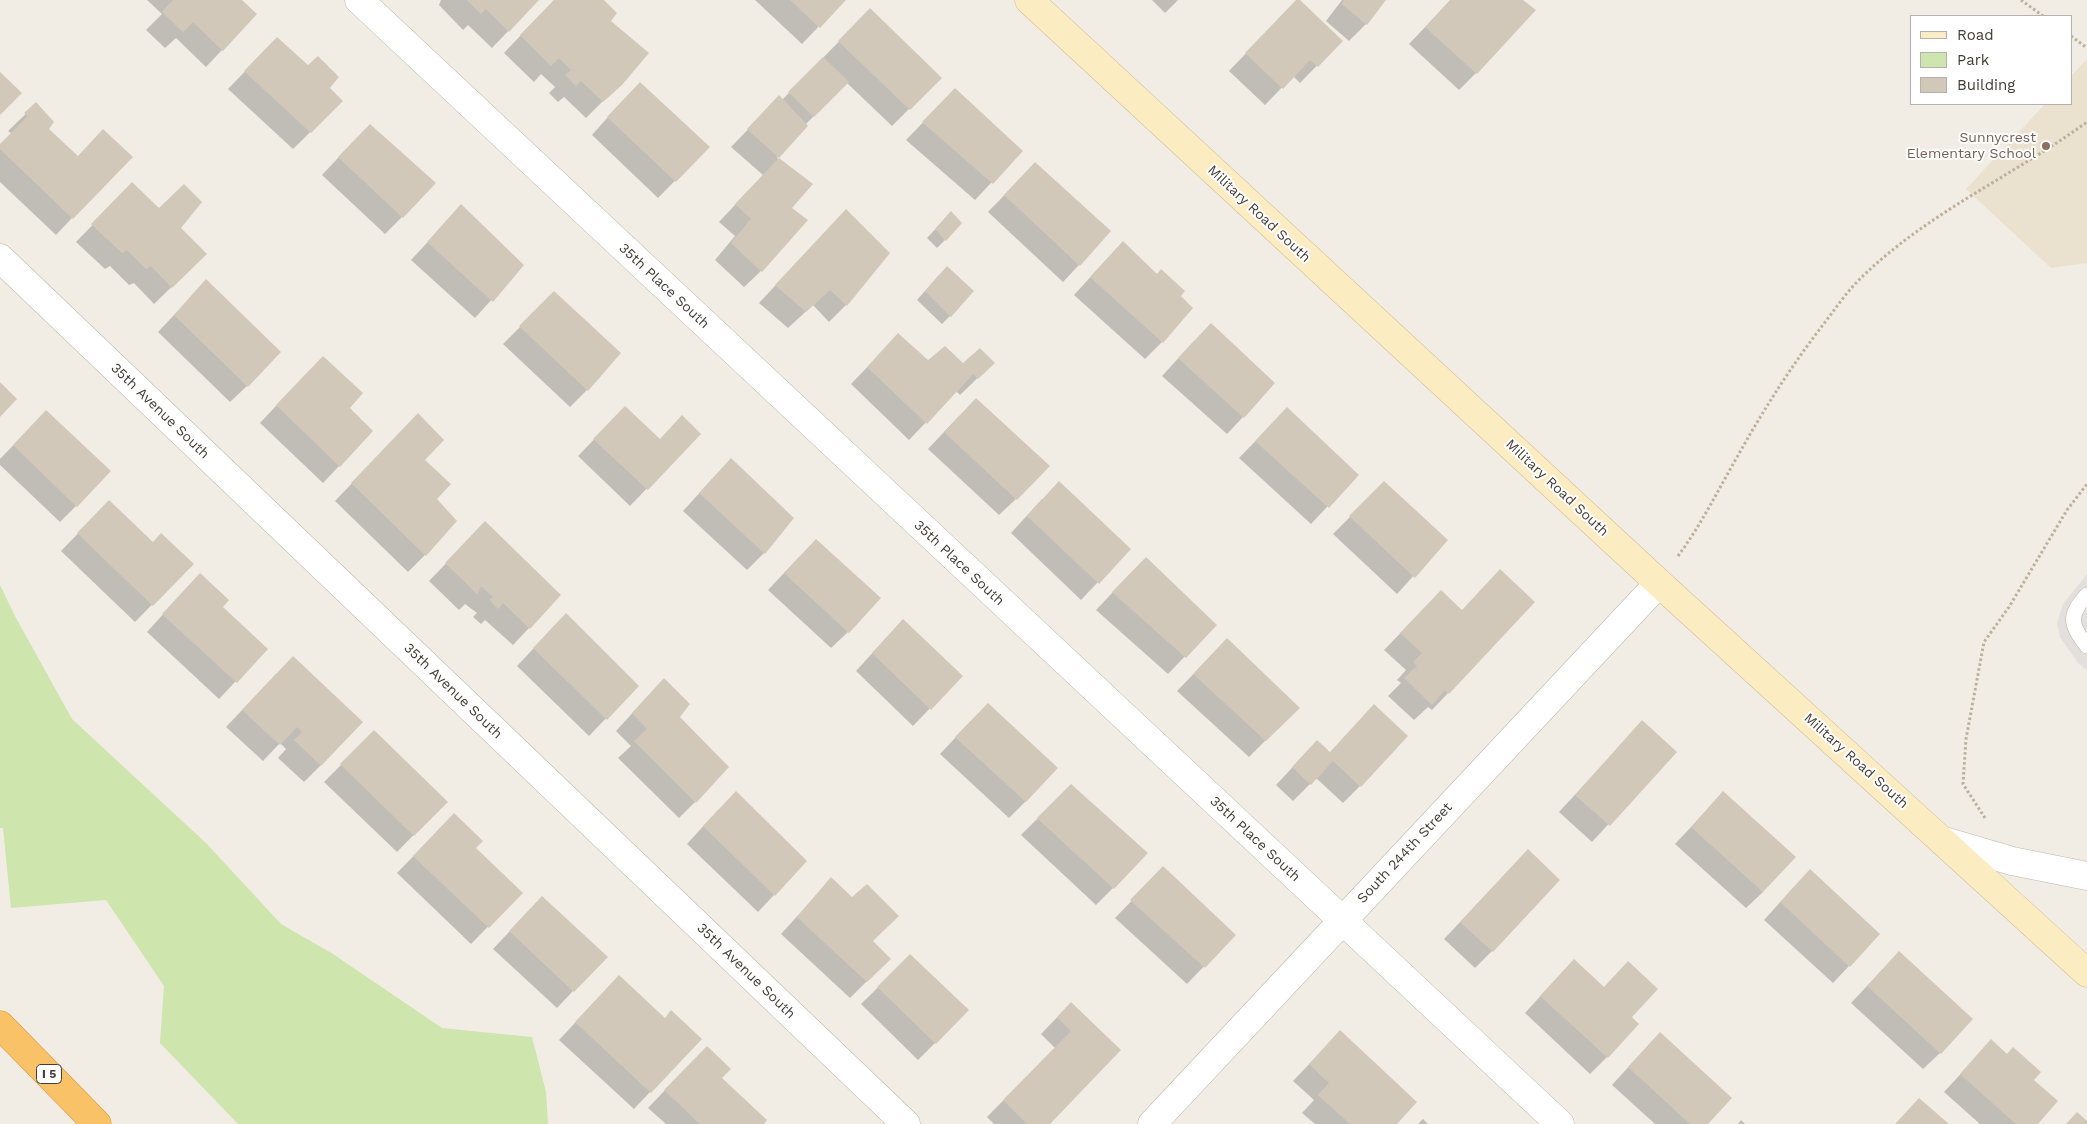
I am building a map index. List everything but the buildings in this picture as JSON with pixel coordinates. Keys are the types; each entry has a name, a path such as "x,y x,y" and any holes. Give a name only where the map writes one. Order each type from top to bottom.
{"highway":[{"name":"I 5","path":"0,1025 97,1124"}],"main road":[{"name":"Military Road South","path":"1029,0 1659,583 2087,973"}],"street":[{"name":"35th Place South","path":"359,0 1560,1124"},
{"name":"35th Avenue South","path":"0,258 906,1124"},
{"name":"South 244th Street","path":"1152,1124 1659,583"},
{"path":"1944,841 2012,861 2087,876"}],"lane":[{"path":"2087,595 2077,606 2072,619 2075,631 2087,646"}],"path":[{"path":"2021,0 2042,15"},
{"path":"2072,37 2087,48"},
{"path":"1659,583 1698,529 1770,399 1789,370 1855,285 1902,241 1966,198 2056,144 2087,122"},
{"path":"2012,861 1963,784 1966,739 1984,642 2009,607 2067,510 2087,484"}],"shaded area":[{"name":"Sunnycrest Elementary School","path":"2087,59 2087,263 2051,268 1966,189 2044,105 2072,105 2072,75"},
{"path":"2087,574 2087,670 2079,664 2060,637 2057,623 2063,604"}],"green space":[{"path":"0,585 72,719 206,843 281,924 333,954 442,1028 532,1037 546,1092 548,1124 238,1124 160,1043 164,986 106,900 11,908 3,828 0,828"}],"place":[{"name":"Sunnycrest Elementary School","path":"2046,146"}]}
